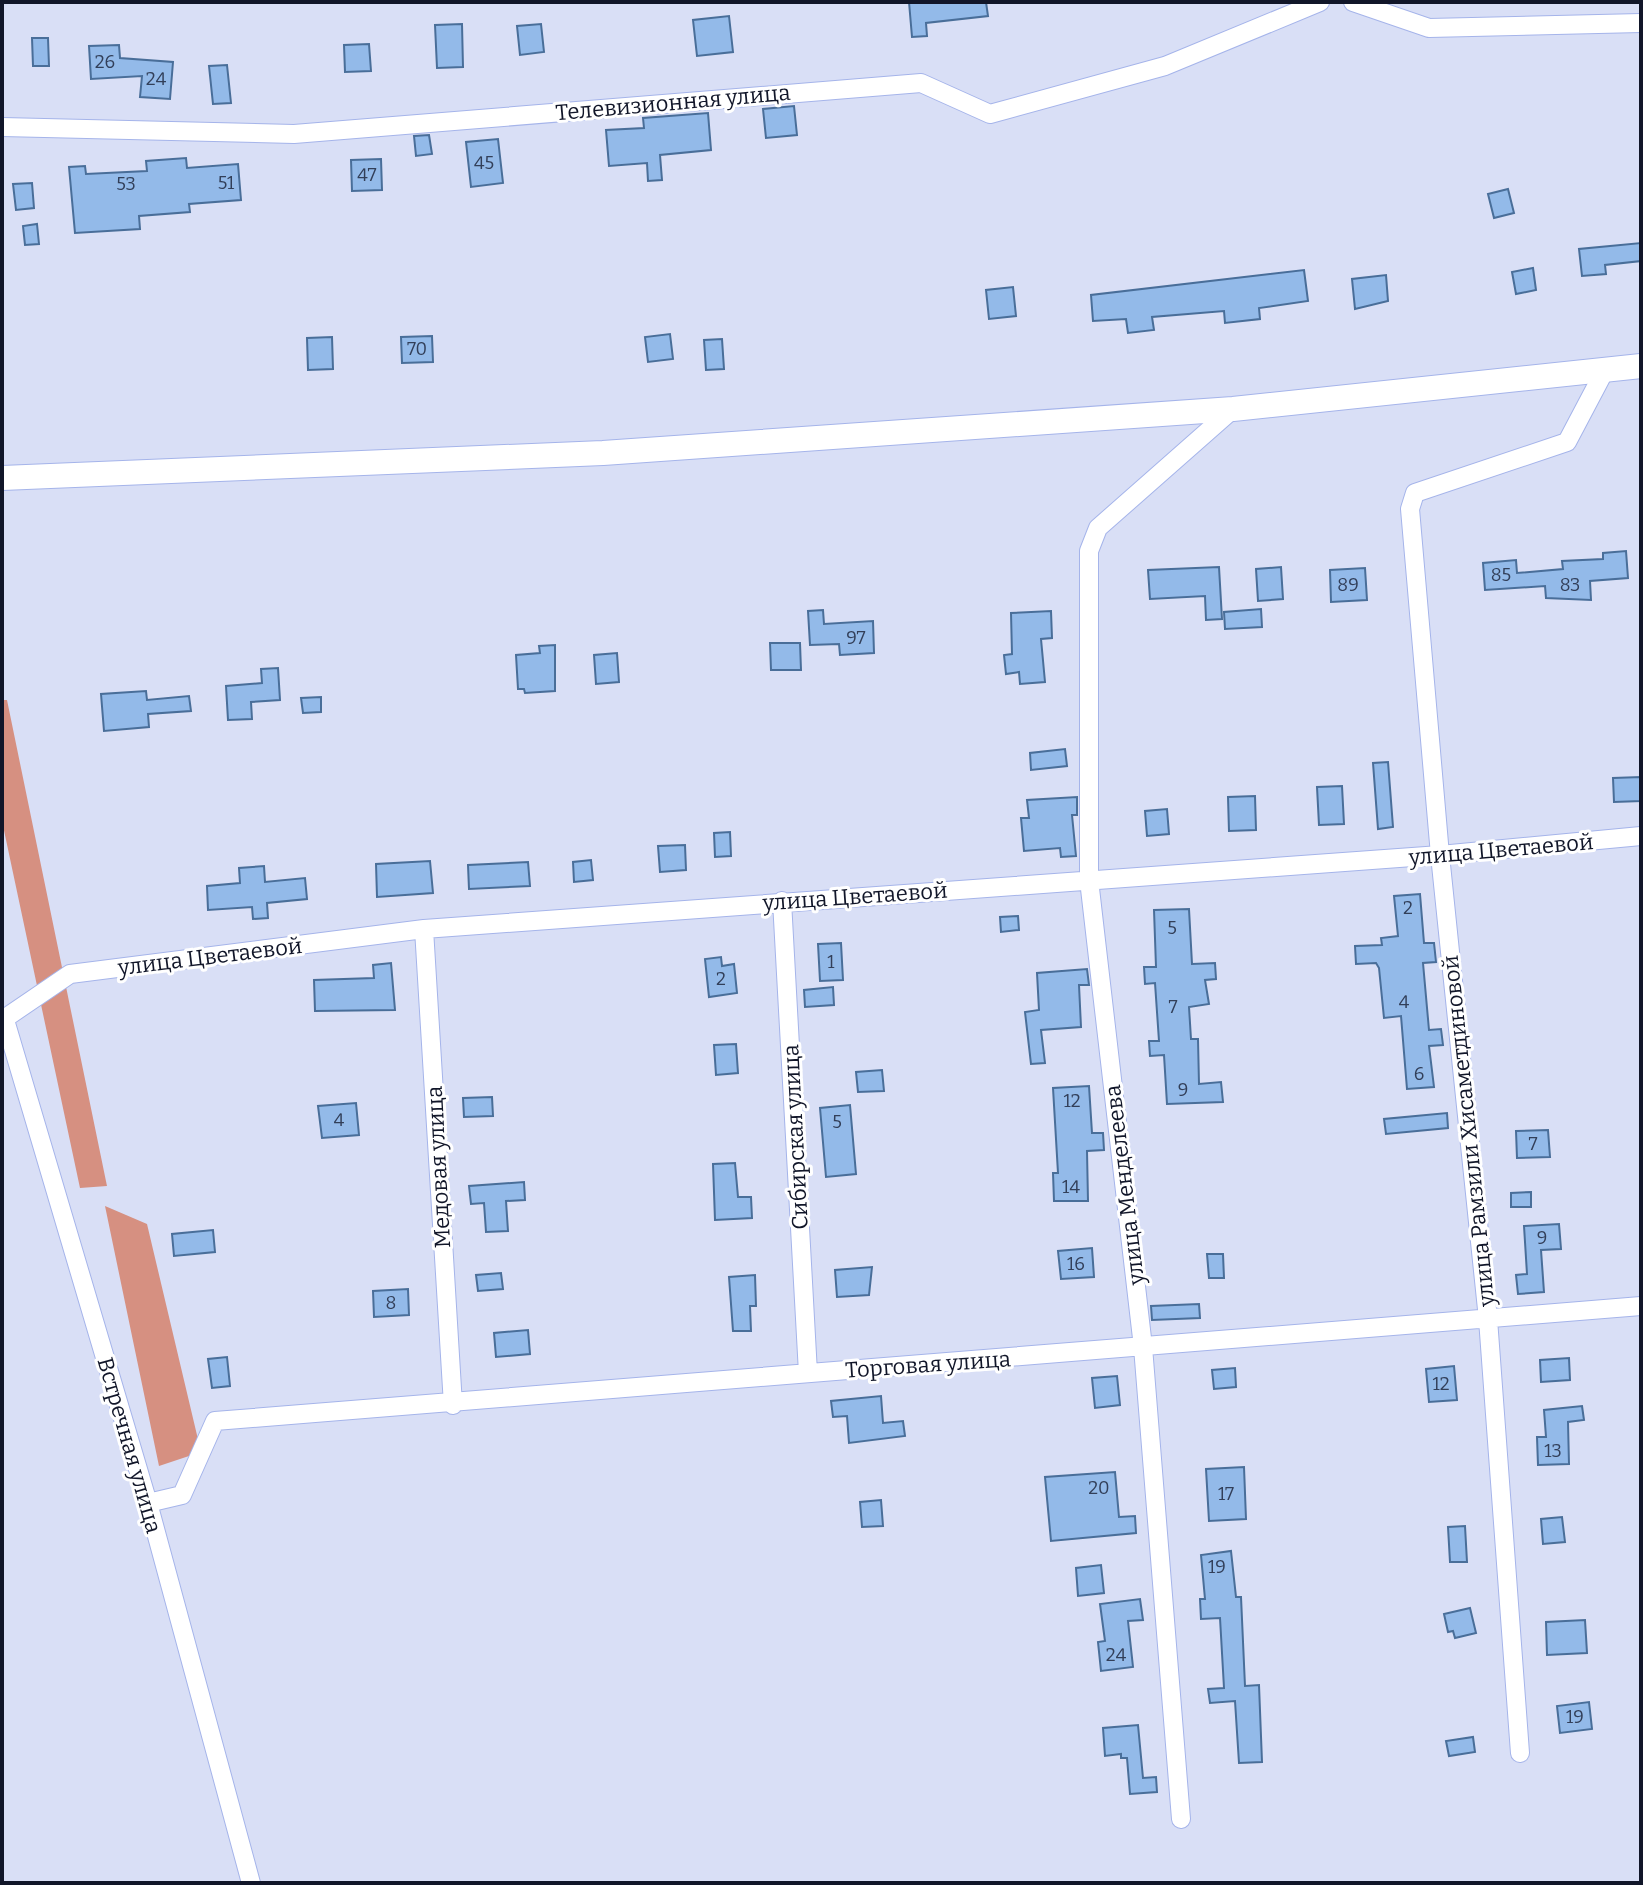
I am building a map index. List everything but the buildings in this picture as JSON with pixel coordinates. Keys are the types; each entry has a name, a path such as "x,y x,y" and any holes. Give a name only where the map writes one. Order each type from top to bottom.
{"street":[{"name":"Телевизионная улица","path":"2,127 294,134 921,83 990,114 1165,66 1320,2"},
{"path":"1353,2 1429,28 1641,23"},
{"path":"2,478 603,453 1233,409 1641,366"},
{"name":"улица Рамзили Хисаметдиновой","path":"1520,1753 1488,1319 1440,855 1410,509 1415,493 1567,442 1605,370"},
{"name":"улица Менделеева","path":"1181,1819 1143,1347 1089,880 1089,551 1098,528 1233,409"},
{"name":"улица Цветаевой","path":"3,1021 70,974 424,929 1440,855 1641,836"},
{"name":"Сибирская улица","path":"782,901 808,1373"},
{"name":"Медовая улица","path":"424,929 453,1405"},
{"name":"Встречная улица","path":"3,1021 148,1503 251,1883"},
{"name":"Торговая улица","path":"148,1503 182,1495 215,1421 453,1405 808,1373 1641,1306"}],"shaded area":[{"path":"2,700 7,700 107,1186 80,1188 2,821"},
{"path":"105,1206 147,1224 201,1452 159,1466"}]}
